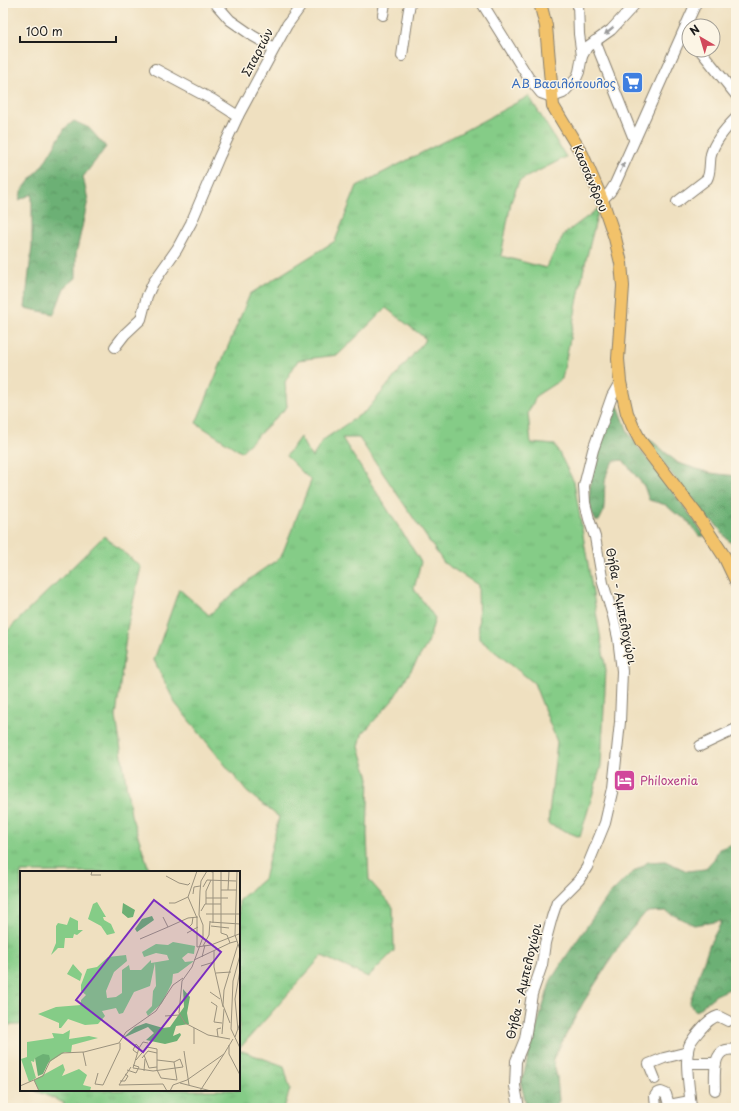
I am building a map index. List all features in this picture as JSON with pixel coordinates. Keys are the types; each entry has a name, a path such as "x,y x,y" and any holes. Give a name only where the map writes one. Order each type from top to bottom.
{"main road":[{"path":"540,3 546,26 547,95"},
{"name":"Κασσάνδρου","path":"547,95 579,148 602,200 615,238 621,263 623,286 618,359 620,382 627,413 641,442 697,515 724,556 736,581"}],"street":[{"path":"215,3 230,20 274,48"},
{"name":"Σπαρτών","path":"115,347 125,334 142,319 147,296 153,283 174,256 191,223 238,116 287,25 303,3"},
{"path":"383,15 385,3"},
{"path":"402,56 410,3"},
{"name":"Κασσάνδρου","path":"482,3 528,77 547,95"},
{"path":"547,95 563,93 572,84 580,72 582,56 579,34 578,3"},
{"path":"582,56 587,47 611,30 636,3"},
{"path":"691,18 696,3"},
{"path":"595,41 634,140"},
{"path":"602,200 615,184 634,140 681,44"},
{"path":"706,58 736,95"},
{"path":"155,69 213,100 238,116"},
{"path":"677,202 707,180 711,155 716,142 736,118"},
{"name":"Θήβα - Αμπελοχώρι","path":"519,1108 516,1086 516,1061 524,1039 532,994 542,966 545,943 552,917 557,902 578,880 587,866 604,823 613,788 620,722 622,671 613,616 603,583 596,536 589,520 585,503 584,486 593,450 612,396 620,382"},
{"path":"700,746 736,729"},
{"path":"656,1108 655,1096 657,1093 661,1092 666,1094 669,1105 690,1104 687,1063 689,1045 708,1021 718,1016 728,1021"},
{"path":"715,1090 716,1062 720,1053 725,1050 736,1050"},
{"path":"655,1080 649,1064 664,1058 688,1052"},
{"path":"687,1063 716,1062"}],"green space":[{"path":"529,96 566,157 519,181 511,202 501,256 546,268 564,234 599,208 584,268 562,379 537,395 528,413 531,443 555,445 574,482 606,670 601,766 580,837 548,824 557,742 534,683 479,639 478,585 444,563 359,438 342,438 421,562 414,589 435,618 428,643 392,701 362,734 359,747 369,778 367,835 369,880 393,907 394,951 368,977 322,956 240,1048 240,899 264,879 279,817 247,792 175,703 154,660 179,589 209,615 255,575 281,557 311,481 286,456 300,437 312,458 323,440 367,410 426,339 386,308 338,355 298,360 285,382 287,407 241,452 196,423 250,294 335,241 357,186"},
{"path":"74,121 89,128 106,147 83,177 88,200 76,254 76,278 64,288 54,314 25,308 32,246 32,194 19,200 22,190 44,163 65,128"},
{"path":"616,404 628,432 638,447 705,536 699,536 686,519 675,513 666,505 649,500 644,486 623,460 614,461 607,473 605,480 603,513 599,521 595,520 590,505 593,467 613,406"},
{"path":"645,438 652,441 678,463 710,473 736,476 736,548 714,522 705,519"},
{"path":"104,536 141,567 127,629 116,717 131,815 150,871 20,871 20,1025 3,1025 3,635"},
{"path":"736,843 736,986 716,995 696,1011 689,1004 710,943 722,921 694,925 665,911 646,912 625,937 583,1003 553,1059 557,1077 559,1101 554,1108 527,1108 521,1084 551,980 608,896 628,876 648,862 665,861 687,871 705,869 714,859 719,849"},
{"path":"240,1050 284,1066 290,1089 284,1108 63,1108 64,1103 36,1091 240,1091"}],"place":[{"name":"ΑΒ Βασιλόπουλος","path":"632,83"},
{"name":"Philoxenia","path":"625,780"}]}
